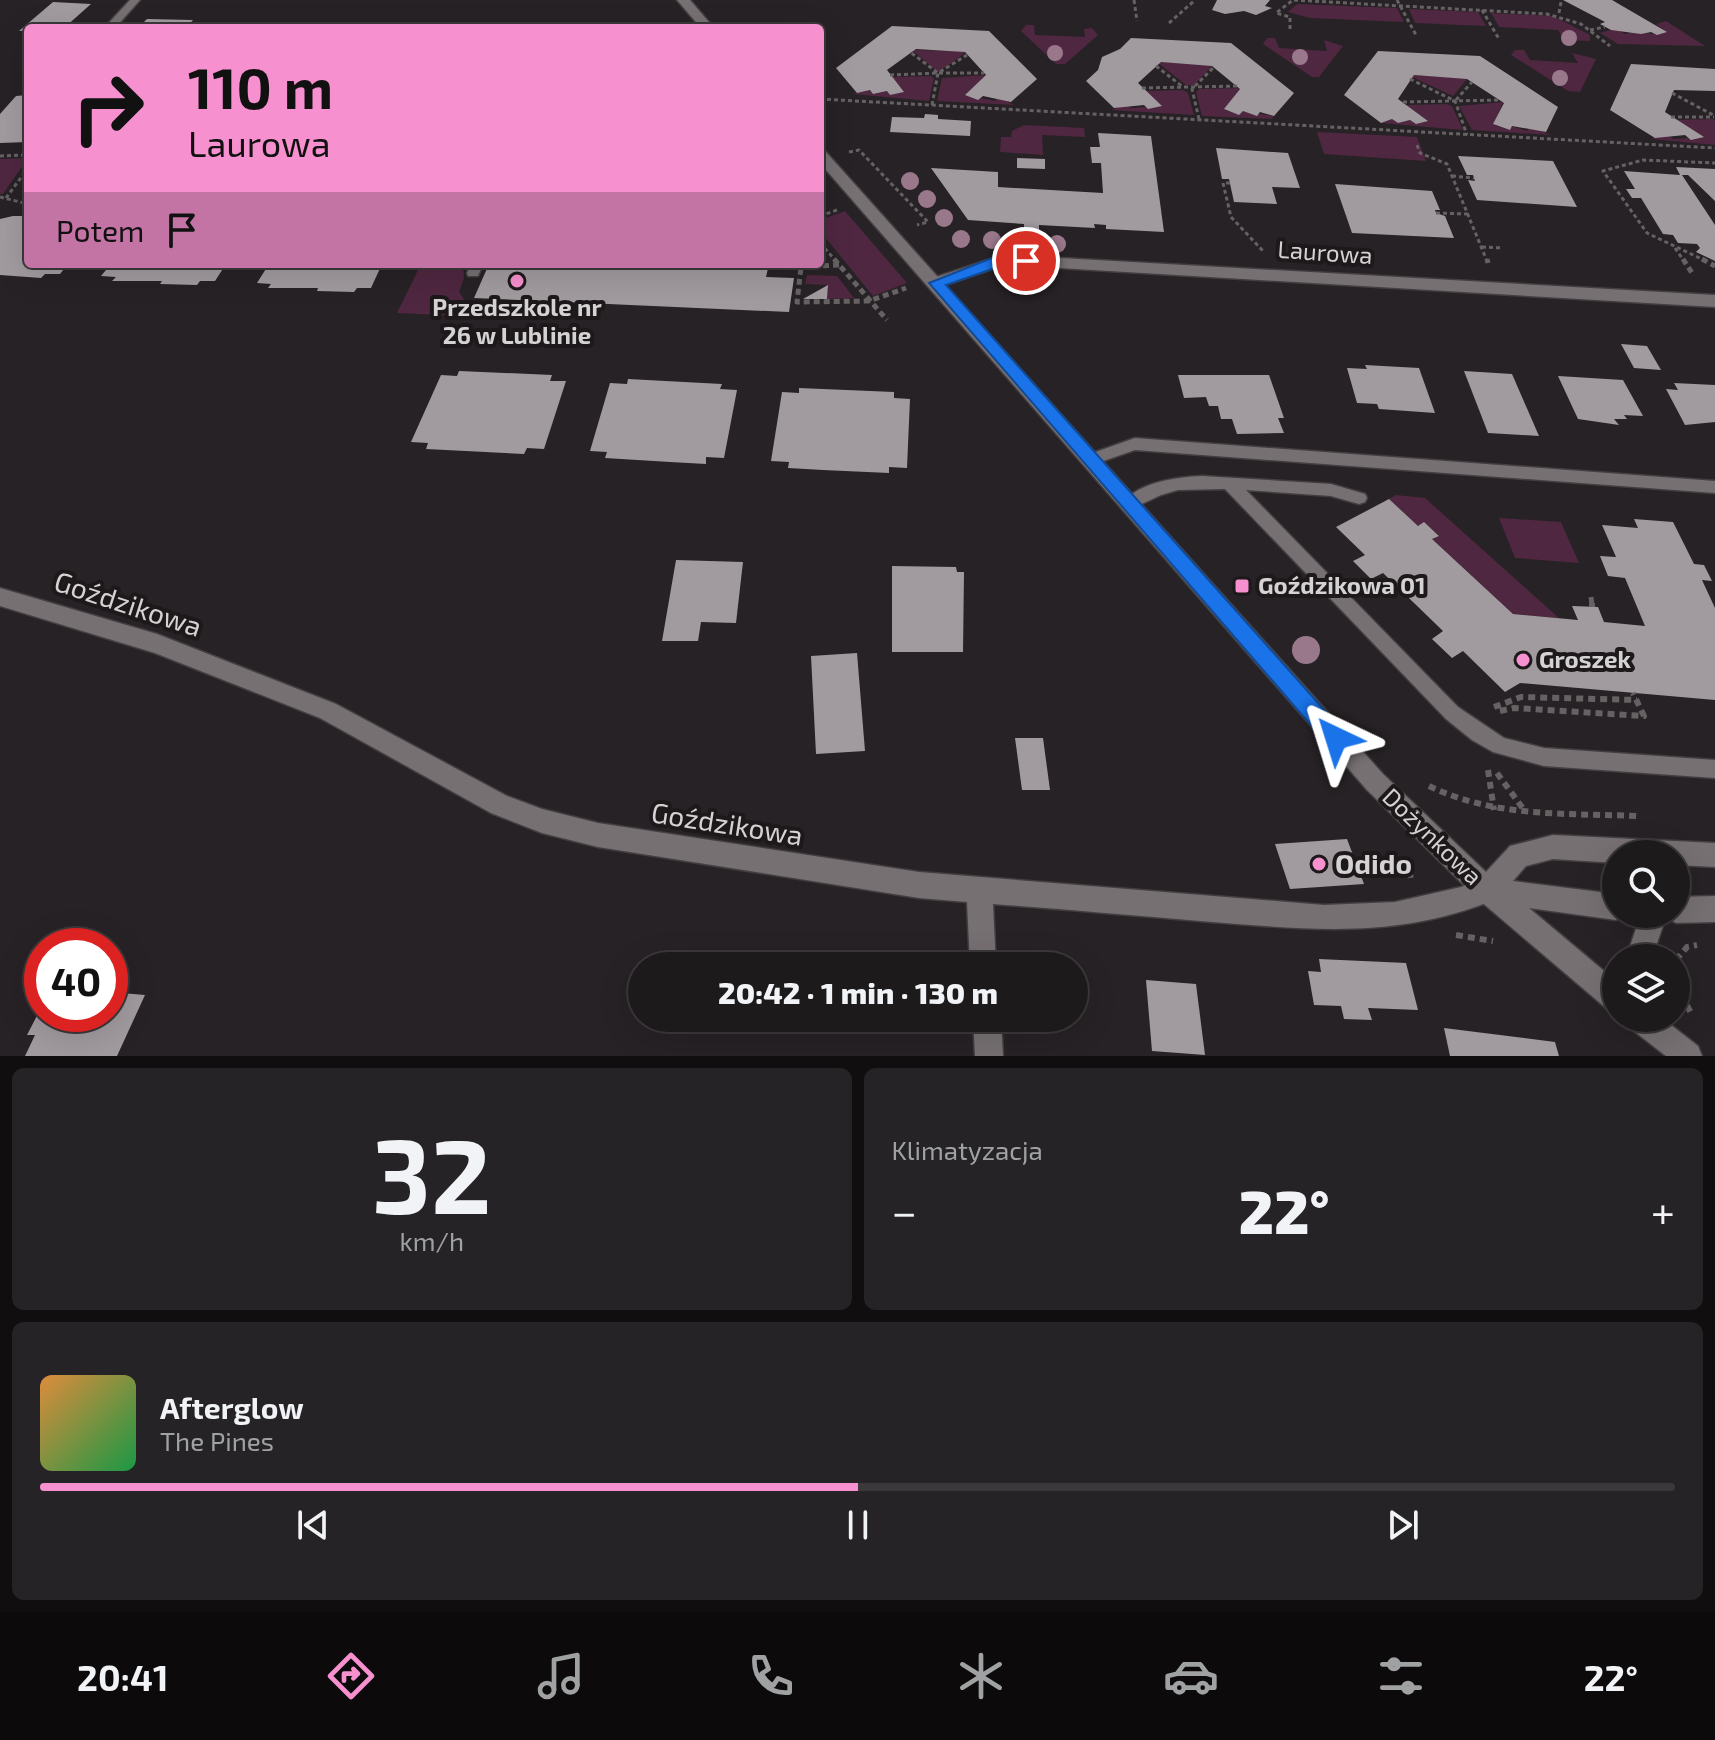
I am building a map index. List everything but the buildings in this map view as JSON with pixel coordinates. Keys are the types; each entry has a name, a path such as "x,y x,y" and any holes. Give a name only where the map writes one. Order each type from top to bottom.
{"street":[{"path":"683,0 704,24"},
{"name":"Dożynkowa","path":"824,158 1375,782 1487,890 1602,986"},
{"name":"Laurowa","path":"936,283 997,262 1026,261 1715,301"},
{"name":"Goździkowa","path":"0,597 157,644 328,711 500,805 542,821 657,846 919,885 1324,918 1395,915 1461,900 1487,890"},
{"path":"1487,890 1519,855 1553,847 1715,855"},
{"path":"979,890 982,952"},
{"path":"1487,890 1602,905"},
{"path":"1690,910 1715,909"},
{"path":"988,1032 989,1056"},
{"path":"1658,1032 1688,1056"}],"lane":[{"path":"113,24 135,0"},
{"path":"1092,459 1135,444 1715,487"},
{"path":"1131,503 1177,482 1331,490 1359,498"},
{"path":"1229,483 1452,713 1479,734 1500,746 1544,757 1715,769"}],"path":[{"path":"1134,0 1137,21"},
{"path":"1276,13 1293,0 1559,13 1590,30 1610,46"},
{"path":"1397,0 1416,35"},
{"path":"1456,0 1460,8"},
{"path":"1169,23 1194,1"},
{"path":"1559,13 1561,2"},
{"path":"1516,3 1523,11"},
{"path":"1481,9 1499,39"},
{"path":"1269,11 1290,17 1290,29"},
{"path":"1590,30 1605,27"},
{"path":"910,52 938,73"},
{"path":"932,105 938,73 967,55"},
{"path":"1156,66 1184,88"},
{"path":"1192,89 1214,67"},
{"path":"890,75 984,73"},
{"path":"1410,79 1455,101 1467,135"},
{"path":"1455,101 1472,82"},
{"path":"1142,88 1237,86"},
{"path":"1192,89 1199,119"},
{"path":"1672,93 1715,116"},
{"path":"824,99 1715,148"},
{"path":"1403,102 1499,100"},
{"path":"1671,117 1715,116"},
{"path":"1417,145 1420,153 1447,164 1491,269"},
{"path":"0,156 24,154"},
{"path":"1715,163 1654,160 1615,163 1603,171 1647,233 1715,266"},
{"path":"24,173 3,197 24,203"},
{"path":"1452,176 1474,178"},
{"path":"1230,183 1223,183 1231,217 1263,250 1266,263"},
{"path":"1436,213 1468,214"},
{"path":"1674,246 1696,279"},
{"path":"1482,247 1503,248"},
{"path":"824,248 887,320"},
{"path":"824,265 839,265"},
{"path":"800,268 797,302 869,301 915,285"},
{"path":"1591,597 1592,607"},
{"path":"1489,708 1521,697 1635,697 1644,716 1514,708 1496,714"},
{"path":"1487,759 1524,811"},
{"path":"1415,778 1445,796 1469,804 1524,811 1655,817"},
{"path":"1690,946 1701,944"}],"shaded area":[{"path":"1297,4 1397,8 1404,22 1310,18 1288,12"},
{"path":"1409,9 1478,12 1486,26 1415,23"},
{"path":"1491,13 1553,16 1590,35 1590,41 1564,40 1558,30 1499,27"},
{"path":"1666,21 1705,46 1618,44 1600,33 1616,28 1625,34 1656,34 1666,32 1656,24"},
{"path":"1026,25 1034,25 1035,35 1085,37 1084,29 1092,28 1098,35 1065,64 1056,64 1021,31"},
{"path":"1267,38 1275,38 1279,48 1327,51 1324,40 1343,46 1319,77 1312,77 1263,44"},
{"path":"912,50 961,51 965,53 938,72"},
{"path":"1515,50 1524,50 1530,60 1578,63 1572,53 1596,59 1580,92 1568,91 1511,55"},
{"path":"1158,63 1212,66 1194,85 1186,85"},
{"path":"986,75 966,95 995,101 999,97 1014,105 937,101 942,78"},
{"path":"891,77 934,78 929,101 853,94 870,90 874,94 887,91 890,95 903,91"},
{"path":"1412,77 1467,79 1453,96"},
{"path":"1240,88 1225,110 1274,116 1272,119 1202,116 1196,92 1199,89"},
{"path":"1183,90 1188,93 1194,115 1111,110 1127,104 1131,108 1161,106 1145,91"},
{"path":"1503,102 1494,125 1527,131 1530,127 1551,135 1472,130 1459,106"},
{"path":"1406,105 1452,106 1463,130 1381,123 1392,119 1398,123 1410,120 1416,124 1427,120"},
{"path":"1676,120 1715,120 1715,145 1651,139 1667,134 1673,139 1702,137"},
{"path":"1024,125 1084,128 1085,137 1042,135 1043,155 1000,152 1001,137 1011,137 1012,131"},
{"path":"1317,132 1417,137 1426,161 1324,154"},
{"path":"24,158 24,164 3,194 0,194 0,159"},
{"path":"845,211 907,283 873,296 824,236 824,219"},
{"path":"419,268 463,268 464,278 459,292 466,302 461,316 397,313"},
{"path":"807,275 837,276 854,298 827,299 828,285 805,284"},
{"path":"1396,495 1425,498 1559,618 1513,614 1432,539 1439,535 1424,523 1418,526 1389,499"},
{"path":"1499,518 1561,522 1579,563 1515,558"}],"place":[{"name":"Przedszkole nr 26 w Lublinie","path":"517,281"},
{"name":"Goździkowa 01","path":"1242,586"},
{"name":"Groszek","path":"1523,660"},
{"name":"Odido","path":"1319,864"}],"route":[{"path":"1026,261 997,262 936,283 1336,738"}]}
